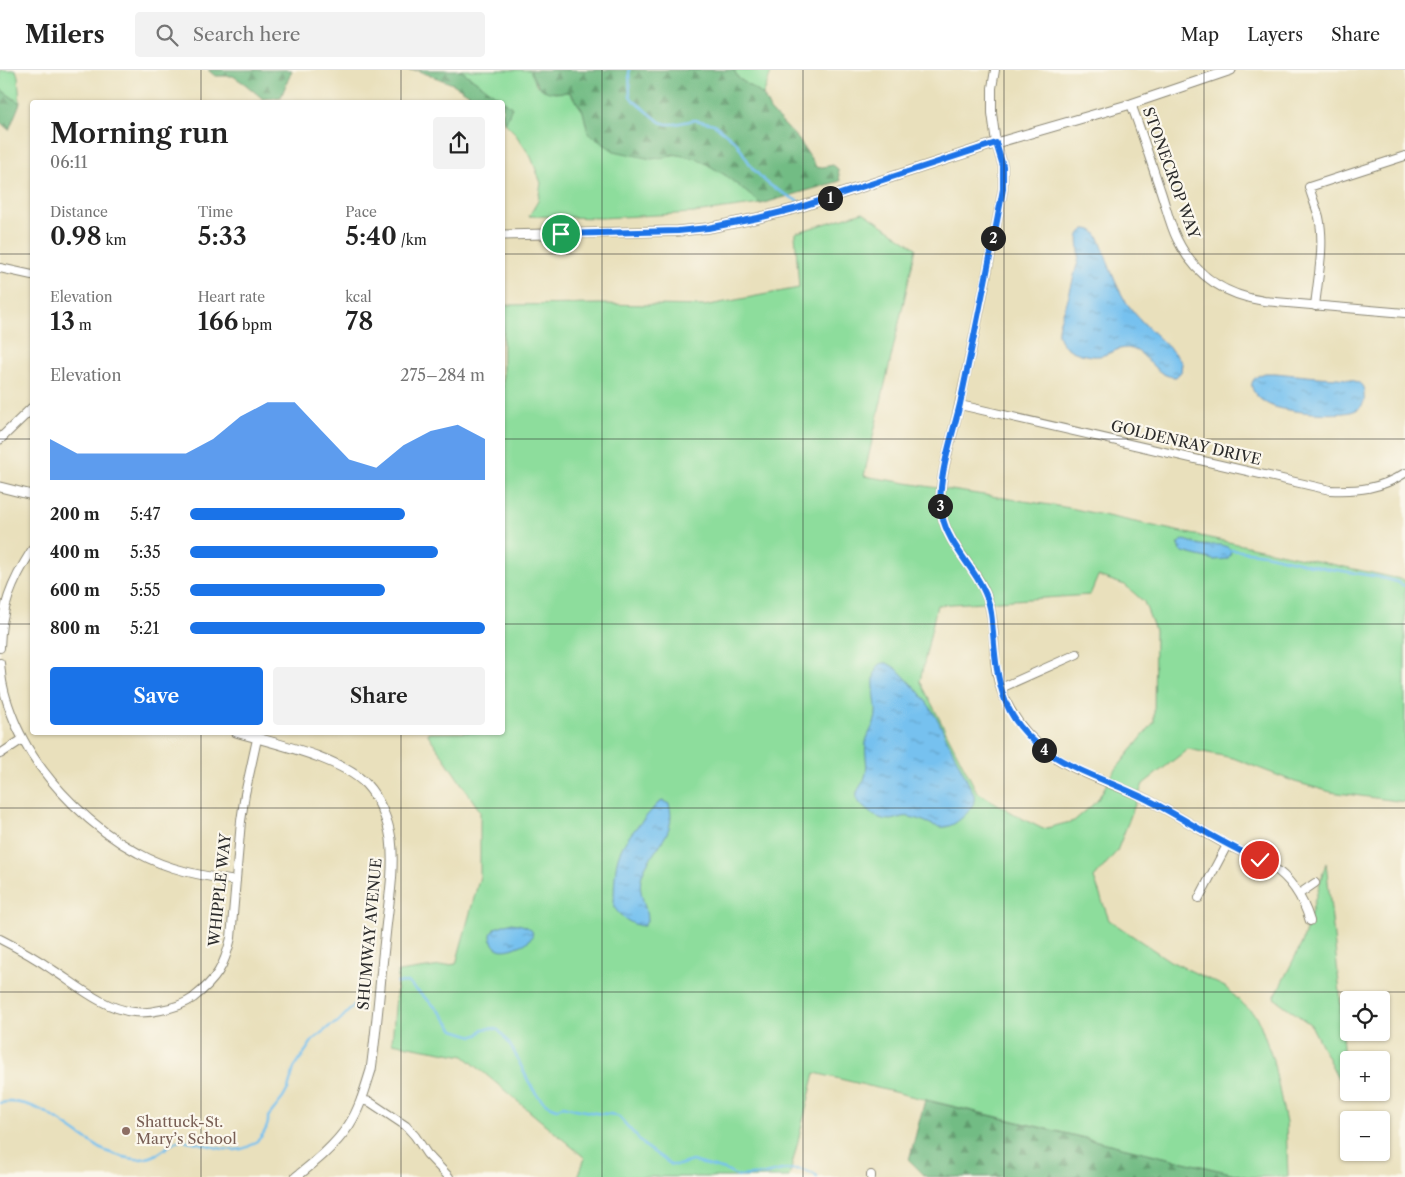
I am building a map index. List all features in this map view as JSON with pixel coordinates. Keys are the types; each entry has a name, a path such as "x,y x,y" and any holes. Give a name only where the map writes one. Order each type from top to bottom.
{"street":[{"path":"995,70 992,113 996,143 1003,166 1003,189 960,405 943,477 940,502 945,529 978,579 990,604 997,674 1001,688 1015,719 1046,752 1074,768 1143,798 1227,845 1271,866 1283,875 1299,894 1310,921"},
{"path":"505,235 678,231 708,228 794,209 996,143 1131,104 1231,70"},
{"name":"STONECROP WAY","path":"1131,104 1176,238 1194,266 1210,281 1222,289 1264,302 1405,313"},
{"path":"1315,306 1320,254 1320,226 1316,206 1309,187 1405,156"},
{"path":"0,268 30,275"},
{"name":"GOLDENRAY DRIVE","path":"960,405 1330,490 1352,491 1375,487 1405,473"},
{"path":"0,439 30,410"},
{"path":"0,487 30,494"},
{"path":"0,648 3,617 7,600 13,583 30,553"},
{"path":"1001,688 1077,654"},
{"path":"0,663 3,685 23,739 45,772 66,798 88,819 138,854 164,865 190,873 236,881"},
{"name":"SHUMWAY AVENUE","path":"245,735 321,758 355,775 366,784 375,796 388,823 391,838 390,890 371,1070 361,1100 350,1124 312,1164 296,1177"},
{"path":"0,754 23,739"},
{"name":"WHIPPLE WAY","path":"0,938 32,956 102,1001 117,1008 134,1012 148,1012 179,1006 190,1000 213,980 227,954 231,938 241,821 257,739"},
{"path":"1199,898 1227,845"},
{"path":"1299,894 1315,883"},
{"path":"361,1100 370,1102 406,1126 427,1154 449,1177"}],"green space":[{"path":"0,70 16,70 20,103 0,89"},
{"path":"208,70 292,70 281,97 263,99 233,76 215,76"},
{"path":"416,70 459,70 502,100 479,100 453,84"},
{"path":"459,70 530,70 536,85 554,93 569,92 583,111 588,133 667,157 677,154 690,156 730,178 761,204 694,213 601,218 529,216 538,201 541,183 531,157 514,132 505,123 512,107 505,100 502,100"},
{"path":"530,70 734,70 738,78 763,95 770,110 799,140 817,168 833,165 838,169 840,181 761,204 725,175 698,159 673,154 667,157 651,159 614,151 588,133 583,111 570,92 549,92 540,88"},
{"path":"734,70 772,70 763,95 738,78"},
{"path":"0,89 20,103 9,130 0,122"},
{"path":"505,102 512,107 505,123"},
{"path":"863,212 916,248 864,476 1070,508 1405,580 1405,802 1331,792 1295,782 1233,758 1188,749 1143,784 1117,851 1094,878 1109,920 1170,961 1225,987 1258,1018 1273,1060 1286,1123 1288,1177 1247,1177 815,1073 789,1177 578,1177 585,1158 464,1056 392,1043 398,972 456,964 480,876 480,811 428,735 505,735 505,305 704,306 799,288 795,233","holes":["1098,576 1125,585 1144,602 1155,630 1154,722 1113,773 1097,801 1074,821 1043,829 977,792 920,681 937,605 1090,595"]},
{"path":"1326,863 1340,993 1340,1041 1343,1041 1343,1051 1340,1051 1340,1082 1311,1025 1274,998 1302,943"},
{"path":"925,1100 1247,1177 926,1177 909,1160"}],"water":[{"path":"1085,229 1094,231 1099,238 1115,281 1129,306 1182,363 1181,372 1176,377 1162,373 1138,351 1132,349 1123,348 1099,356 1087,355 1074,352 1060,340 1058,327 1078,261 1079,236"},
{"path":"1265,373 1339,378 1355,381 1363,387 1364,402 1358,409 1351,412 1330,414 1292,411 1275,407 1262,401 1252,386 1253,381 1257,377"},
{"path":"1182,540 1201,545 1228,547 1231,550 1230,556 1227,559 1214,560 1180,551 1178,545"},
{"path":"883,663 887,663 897,669 930,707 974,795 970,810 949,826 937,826 906,817 885,820 866,810 856,798 866,773 866,742 876,717 875,671"},
{"path":"663,801 669,804 670,826 644,869 641,879 640,884 647,921 644,926 640,926 627,920 614,907 618,858 627,840 636,828 656,805"},
{"path":"509,923 527,927 532,932 532,936 522,945 504,950 496,948 491,934 495,928"}],"waterway":[{"path":"629,70 630,96 660,122 675,124 695,120 714,124 736,142 753,169 763,180 801,203"},
{"path":"1231,550 1265,554 1319,567 1379,577 1405,586"},
{"path":"397,983 407,982 442,1014 454,1030 473,1036 478,1035 483,1029 492,1028 498,1030 514,1051 533,1090 548,1104 557,1109 563,1106 619,1117 645,1146 672,1165 692,1161 725,1170 737,1176 799,1169 814,1174 817,1177"},
{"path":"0,1103 13,1102 37,1108 104,1150 131,1159 151,1157 180,1140 228,1150 245,1148 264,1133 268,1117 283,1098 288,1089 294,1068 313,1040 338,1022 363,996 366,988"}],"place":[{"name":"Shattuck-St. Mary’s School","path":"126,1131"}],"route":[{"path":"561,234 678,231 708,228 758,218 794,209 996,143 1003,166 1003,189 960,405 943,477 940,502 945,529 978,579 990,604 997,674 1001,688 1015,719 1046,752 1074,768 1143,798 1227,845 1260,860"}]}
